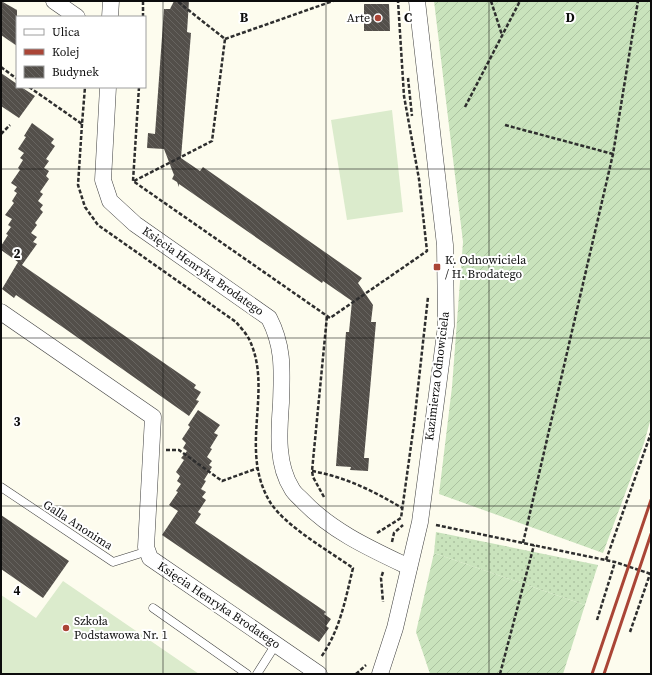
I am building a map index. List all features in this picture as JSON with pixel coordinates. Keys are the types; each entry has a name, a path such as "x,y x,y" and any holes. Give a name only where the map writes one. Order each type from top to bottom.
{"street":[{"path":"54,1 76,16"},
{"path":"110,16 111,1"},
{"name":"Kazimierza Odnowiciela","path":"380,674 395,628 420,522 446,326 445,244 417,1"},
{"name":"Księcia Henryka Brodatego","path":"108,88 103,180 110,201 135,224 269,318 277,333 283,362 279,440 283,469 292,490 315,514 366,547 409,567"},
{"name":"Księcia Henryka Brodatego","path":"1,312 153,417 146,547 150,558 276,644 318,669"}],"lane":[{"name":"Galla Anonima","path":"1,487 113,562 148,551"},
{"path":"153,608 247,674"},
{"path":"257,674 276,644"}],"path":[{"path":"142,16 143,1"},
{"path":"177,1 225,39"},
{"path":"225,39 333,1"},
{"path":"398,1 404,96 419,179 427,258"},
{"path":"491,1 502,36"},
{"path":"465,107 520,1"},
{"path":"523,543 613,154 638,1"},
{"path":"133,181 212,141 225,39"},
{"path":"1,68 16,78"},
{"path":"407,71 408,95 412,117"},
{"path":"30,88 82,124"},
{"path":"85,88 78,185 85,207 98,225 236,322 248,338 255,357 258,378 254,448 260,479 270,502 288,522 353,568 338,627 318,669"},
{"path":"133,181 139,88"},
{"path":"1,134 10,125"},
{"path":"505,125 613,154"},
{"path":"416,140 424,185"},
{"path":"133,181 330,318 427,251"},
{"path":"372,530 377,533 401,518 414,424 428,294"},
{"path":"326,500 313,477 312,470 327,316"},
{"path":"606,560 651,432"},
{"path":"164,450 179,450 222,481 258,468"},
{"path":"312,470 331,474 367,488 402,508"},
{"path":"420,522 615,562 651,574 630,632"},
{"path":"500,674 534,545"},
{"path":"597,620 615,562"}],"green space":[{"path":"434,1 651,1 651,418 644,443 603,553 439,494 452,387 463,242"},
{"path":"392,110 403,212 347,220 331,120"},
{"path":"436,532 598,565 585,605 434,553"},
{"path":"434,553 585,605 563,674 430,674 416,632"},
{"name":"Szkoła Podstawowa Nr. 1","path":"63,581 199,674 1,674 1,595 36,618"}],"building":[{"path":"1,1 17,10 16,45 1,35"},
{"path":"174,1 189,1 187,32 191,33 181,158 200,171 203,167 362,278 358,283 373,305 371,322 376,322 364,458 369,458 368,471 350,470 351,467 336,466 346,332 349,332 352,301 323,281 322,283 179,184 179,187 177,182 172,179 174,175 164,149 147,148 148,133 155,134 164,9 170,9"},
{"path":"364,4 389,4 390,31 364,31"},
{"path":"1,73 16,83 16,88 23,88 35,96 19,118 1,106"},
{"path":"32,123 54,139 51,143 55,146 46,159 49,161 44,168 49,171 46,176 49,179 40,192 43,194 38,201 43,205 40,209 43,212 35,223 37,225 31,233 37,237 33,242 37,244 22,265 196,385 194,388 201,392 196,400 199,401 189,416 16,295 14,298 2,289 18,262 1,250 1,246 11,227 8,225 12,219 5,215 14,203 12,201 17,193 14,191 17,187 11,183 20,170 18,168 23,160 20,158 24,153 18,149 26,137 24,136"},
{"path":"198,410 220,425 214,433 218,435 210,448 212,449 207,457 212,461 209,465 212,467 204,480 206,481 201,489 206,492 202,497 206,500 198,512 201,514 195,523 326,612 324,614 331,619 326,626 329,628 319,642 162,535 178,511 169,505 178,492 176,491 181,484 177,481 180,476 176,472 184,460 181,458 187,451 183,448 186,443 182,439 190,427 188,425"},
{"path":"1,515 69,561 43,598 1,569"}],"railway":[{"path":"592,674 651,500"},
{"path":"604,674 651,534"}],"place":[{"name":"Arte","path":"378,18"},
{"name":"K. Odnowiciela / H. Brodatego","path":"437,267"},
{"name":"Szkoła Podstawowa Nr. 1","path":"66,628"}]}
